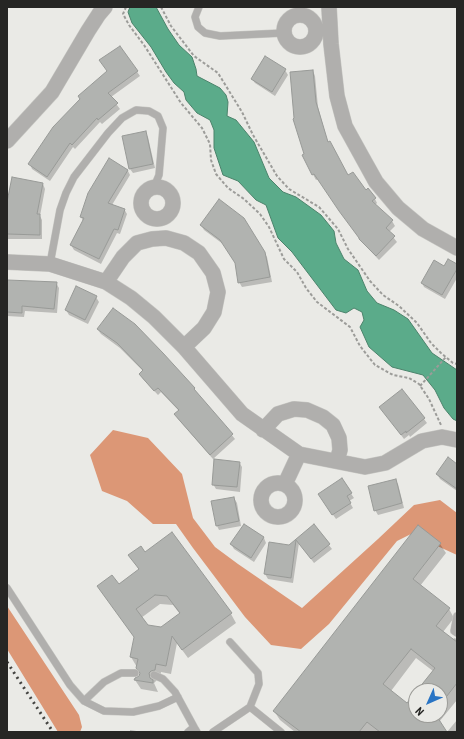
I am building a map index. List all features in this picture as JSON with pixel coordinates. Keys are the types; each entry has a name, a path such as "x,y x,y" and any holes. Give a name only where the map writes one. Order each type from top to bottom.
{"street":[{"path":"7,141 52,92 88,31 105,7"},
{"path":"329,7 323,31 312,43 302,48 293,47 289,43 284,33 285,25 292,17 298,15 308,17 323,31 332,60 337,96 346,126 360,155 376,182 398,208 423,229 457,248"},
{"path":"154,186 170,192 174,202 170,213 166,217 157,219 146,215 141,204 141,198 154,186"},
{"path":"157,219 158,238"},
{"path":"106,282 123,257 137,243 152,239 166,238 184,243 199,253 212,273 218,292 214,312 204,328 184,347"},
{"path":"7,262 50,264 106,282 131,298 154,317 184,347 242,414 299,454 365,467 385,463 422,441 442,437 457,440"},
{"path":"263,430 278,414 294,409 307,410 323,416 333,425 339,438 340,450 337,461"},
{"path":"285,484 299,454"}],"lane":[{"path":"199,7 196,17 198,27 205,33 220,36 284,33"},
{"path":"50,264 60,210 74,177 108,133 122,118 136,110 149,111 158,116 163,128 159,175 154,186"},
{"path":"7,588 70,686 84,701 104,711 133,712 159,706 178,697"},
{"path":"457,616 454,631 457,633"},
{"path":"213,732 250,707 259,684 258,672 230,642"},
{"path":"84,701 104,682 121,673 135,673"},
{"path":"154,675 163,679 175,692 193,730"},
{"path":"250,707 280,732"}],"path":[{"path":"126,7 123,14 129,25 144,45 181,104 202,128 210,144 211,160 216,174 228,188 244,199 260,214 269,226 284,259 297,272 306,288 317,302 350,327 360,346 375,365 393,375 410,378 420,386 429,399 443,428 442,437"},
{"path":"161,7 171,26 194,56 218,73 242,112 277,176 289,190 320,207 338,229 348,249 370,281 383,295 399,306 417,323 431,343 453,363 457,364"},
{"path":"420,386 446,357"}],"shaded area":[{"path":"130,7 156,7 179,45 192,57 197,76 220,88 226,95 228,102 227,116 236,120 254,142 269,178 283,192 296,197 321,215 334,231 336,243 344,259 358,270 367,291 377,303 394,310 408,319 432,353 457,370 457,421 453,419 444,408 435,390 423,375 392,367 369,347 360,327 364,320 362,312 354,308 346,313 336,310 292,252 278,238 266,205 256,200 238,181 223,175 214,148 214,130 210,120 197,113 186,100 184,92 174,83 166,72 151,47 132,23 128,12"},
{"path":"113,430 148,438 182,474 193,518 215,547 302,608 414,505 440,500 457,513 457,555 411,534 397,541 329,624 301,649 271,645 245,617 176,524 153,524 127,501 102,491 90,455"},
{"path":"7,606 79,715 82,727 80,732 58,732 7,649"}],"building":[{"path":"120,46 138,71 108,93 118,103 98,120 97,118 72,145 70,143 47,177 28,164 53,127 80,99 78,96 107,71 99,60"},
{"path":"265,56 286,69 272,92 251,79"},
{"path":"313,70 316,102 328,142 330,141 348,175 353,172 366,190 368,188 376,198 372,201 393,220 386,228 395,236 376,256 359,239 314,174 312,175 302,155 304,154 293,119 290,72"},
{"path":"146,131 153,164 129,169 122,136"},
{"path":"109,158 128,170 108,203 125,209 118,230 114,229 99,259 70,245 84,218 80,217 88,193"},
{"path":"12,177 43,183 37,214 40,214 40,235 7,234 7,202"},
{"path":"219,199 244,218 265,252 270,277 238,283 235,263 220,240 200,225"},
{"path":"448,259 457,264 457,269 442,295 421,283 434,260 444,266"},
{"path":"7,280 57,282 54,309 22,306 22,313 7,312"},
{"path":"76,286 97,296 85,320 65,310"},
{"path":"113,308 135,324 163,353 195,388 194,389 233,434 210,455 174,414 179,410 158,388 154,391 139,374 143,370 117,343 97,329"},
{"path":"402,389 425,418 406,433 406,431 401,435 379,407"},
{"path":"448,457 457,464 457,489 436,474"},
{"path":"214,459 240,462 237,487 212,485"},
{"path":"342,478 352,493 347,496 351,503 332,515 318,494"},
{"path":"396,479 402,503 374,511 368,486"},
{"path":"234,497 239,521 216,526 211,501"},
{"path":"244,524 264,537 251,558 230,544"},
{"path":"314,524 330,544 311,559 296,540 291,578 264,574 269,542 289,545"},
{"path":"418,525 441,543 413,579 450,608 436,626 457,642 457,683 448,695 448,683 423,683 435,668 411,649 383,684 407,703 408,702 408,723 441,723 447,732 380,732 367,722 359,732 301,732 273,711"},
{"path":"172,532 232,613 182,650 172,636 166,666 156,664 155,670 149,673 153,683 134,680 140,673 136,668 138,659 130,657 134,637 97,586 112,575 119,584 139,569 128,555 141,546 145,552","holes":["155,595 167,596 180,613 161,627 148,625 136,609"]}],"railway":[{"path":"7,662 53,732"}]}
